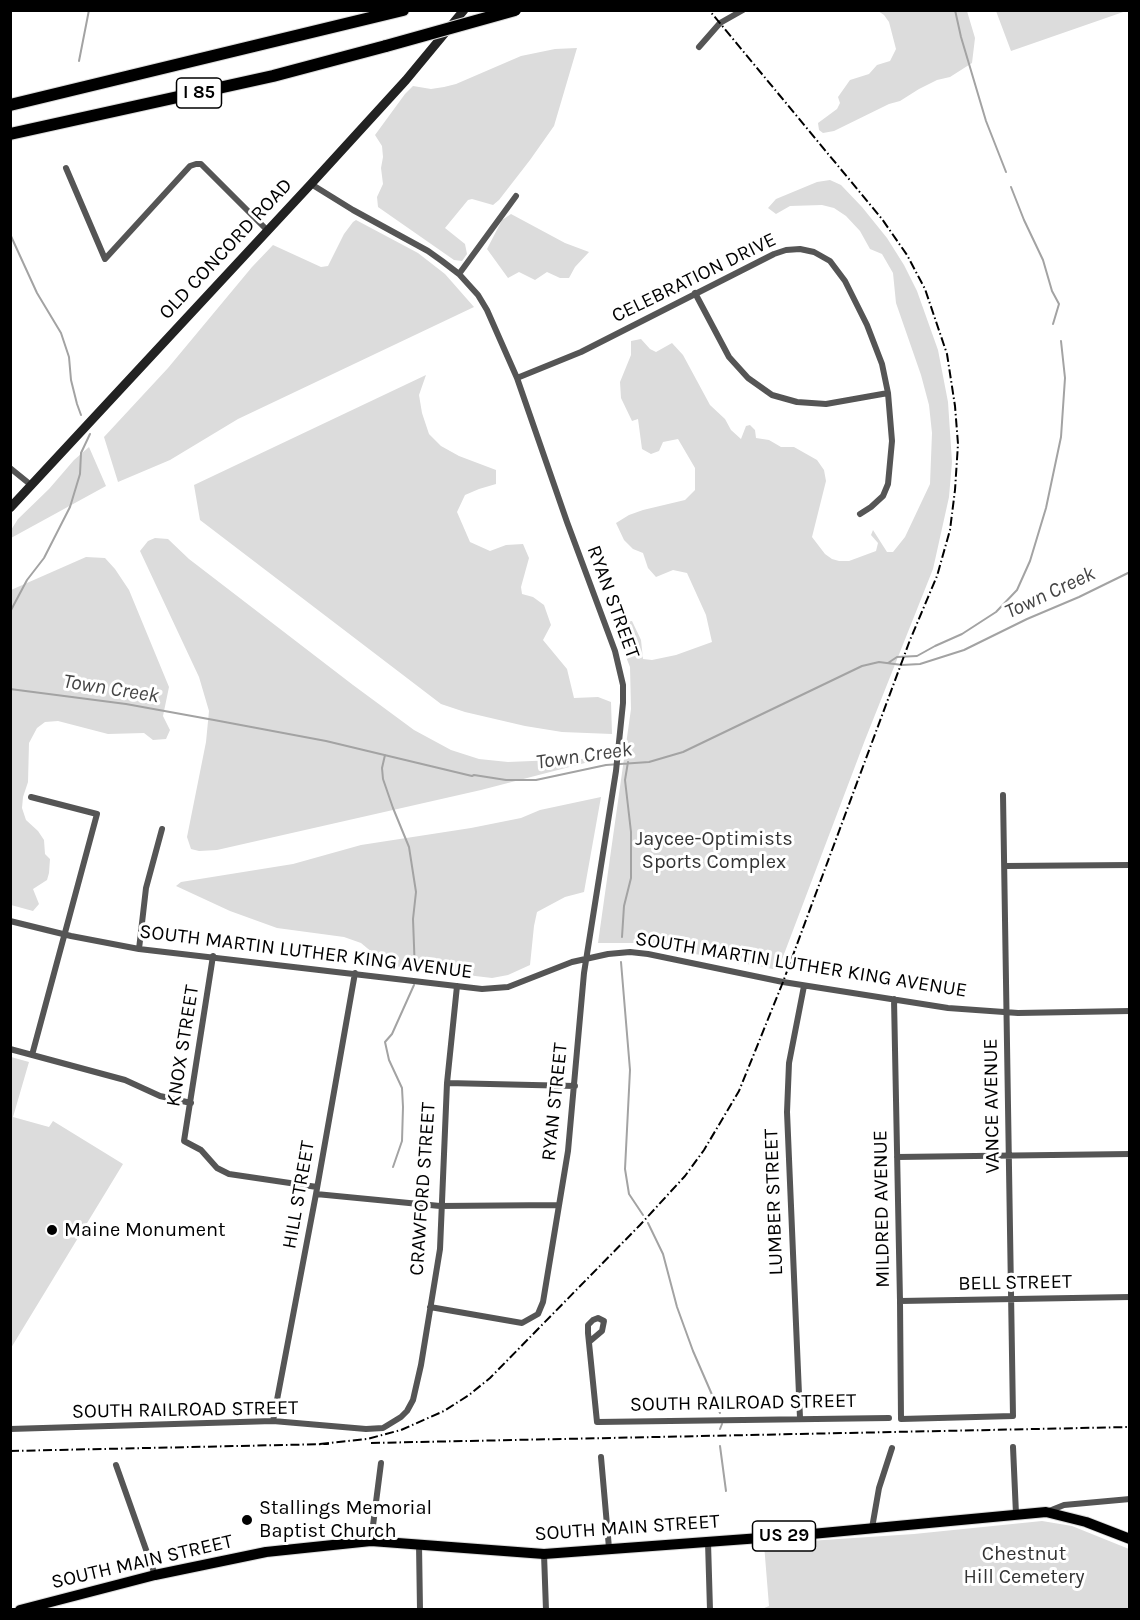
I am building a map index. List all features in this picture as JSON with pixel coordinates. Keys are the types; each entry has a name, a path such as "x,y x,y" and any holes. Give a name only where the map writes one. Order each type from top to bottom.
{"highway":[{"name":"I 85","path":"10,105 403,10"},
{"name":"I 85","path":"10,134 273,76 515,10"}],"main road":[{"name":"OLD CONCORD ROAD","path":"10,508 406,80 464,10"},
{"name":"SOUTH MAIN STREET","path":"20,1610 155,1575 266,1552 371,1541 544,1554 801,1535 1046,1512 1086,1522 1130,1539"}],"street":[{"path":"699,47 720,23 743,10"},
{"path":"66,168 105,259 190,166 196,164 201,164 267,231"},
{"name":"RYAN STREET","path":"311,184 352,210 428,251 459,274 478,295 517,378 621,669 623,703 616,771 582,987 568,1151 543,1302 538,1314 522,1323 430,1307"},
{"path":"459,274 516,196"},
{"name":"CELEBRATION DRIVE","path":"517,378 581,352 695,293 786,250 800,249 821,255 830,261 845,281 867,325 882,364 888,393 892,441 888,484 883,496 872,507 860,514"},
{"path":"695,293 729,357 748,378 772,395 797,402 826,404 888,393"},
{"path":"10,468 31,485"},
{"name":"VANCE AVENUE","path":"901,1419 1013,1416 1003,795"},
{"path":"32,797 97,814 32,1055"},
{"path":"139,949 146,888 162,829"},
{"path":"1005,866 1130,865"},
{"name":"SOUTH MARTIN LUTHER KING AVENUE","path":"10,921 139,949 488,989 508,987 586,958 612,953 639,953 804,986 948,1008 1007,1013 1130,1011"},
{"name":"KNOX STREET","path":"213,956 184,1141 201,1150 216,1168 230,1174 317,1191"},
{"name":"HILL STREET","path":"273,1421 355,974"},
{"name":"CRAWFORD STREET","path":"395,1422 407,1411 413,1400 440,1249 440,1206 447,1083 456,986"},
{"name":"LUMBER STREET","path":"800,1418 787,1102 789,1063 804,986"},
{"name":"MILDRED AVENUE","path":"894,999 901,1419"},
{"path":"10,1049 125,1080 160,1096 191,1103"},
{"path":"447,1083 575,1086"},
{"path":"897,1156 1130,1154"},
{"path":"317,1191 440,1206 559,1206"},
{"name":"BELL STREET","path":"900,1301 1130,1297"},
{"name":"SOUTH RAILROAD STREET","path":"589,1340 597,1422 889,1418"},
{"name":"SOUTH RAILROAD STREET","path":"10,1429 273,1421 366,1429 383,1428 395,1422"},
{"path":"1013,1447 1016,1514"},
{"path":"872,1528 879,1488 892,1448"},
{"path":"601,1456 609,1548"},
{"path":"371,1541 381,1463"},
{"path":"116,1465 155,1575"},
{"path":"1046,1512 1064,1505 1130,1500"},
{"path":"708,1541 710,1610"},
{"path":"419,1544 420,1610"},
{"path":"544,1554 546,1610"}],"green space":[{"path":"996,10 1129,10 1011,51 996,11"},
{"path":"878,11 967,11 975,38 972,63 950,77 937,80 900,101 889,104 834,131 823,133 819,130 818,123 837,109 840,103 838,97 850,80 869,74 877,65 890,61 896,49 889,22"},
{"path":"577,48 554,126 530,160 493,205 468,200 445,228 465,244 467,254 462,261 454,260 378,207 377,197 383,184 381,168 383,157 382,146 375,135 413,86 431,89 444,87 521,56 555,49"},
{"name":"Jaycee-Optimists Sports Complex","path":"830,180 841,185 887,238 917,291 938,350 948,402 952,462 949,497 933,569 778,970 638,943 598,943 631,709 630,667 613,624 632,621 641,640 643,659 652,660 676,655 712,642 706,615 687,573 673,570 656,577 648,568 643,553 633,549 624,540 616,523 643,510 685,500 695,490 695,468 678,439 663,442 659,451 651,454 642,449 638,419 632,421 621,398 620,382 631,355 631,341 641,339 656,352 672,343 683,355 710,405 741,439 746,426 750,425 755,430 756,438 769,440 781,447 794,447 817,460 824,470 826,481 812,537 825,554 832,559 849,561 876,551 878,543 871,535 873,530 887,552 893,552 905,537 930,484 932,433 929,405 896,303 893,273 882,254 870,249 860,231 846,216 834,208 822,205 790,206 776,214 768,208 776,199 817,182"},
{"path":"511,214 565,243 589,252 575,267 569,278 560,278 547,272 535,280 519,272 508,278 487,249 502,220"},
{"path":"356,220 418,253 445,274 474,307 238,419 170,460 118,482 104,437 168,368 252,267 273,245 321,267 328,266 344,234"},
{"path":"426,375 419,395 429,434 441,446 459,456 496,470 496,484 465,495 457,512 470,542 490,551 506,545 523,544 529,558 521,587 522,594 533,597 544,605 551,625 543,640 567,669 574,698 598,697 611,702 612,734 562,732 525,726 441,704 200,520 194,485"},
{"path":"89,447 106,486 11,538 11,530 18,519"},
{"path":"155,538 168,539 189,559 353,685 414,730 451,750 479,759 508,762 604,758 481,790 217,850 191,849 187,837 206,742 209,711 199,677 140,551 148,541"},
{"path":"86,557 105,558 129,590 169,687 163,716 170,730 166,739 153,740 144,733 108,734 58,721 45,722 37,728 29,743 28,782 22,808 26,820 44,840 45,854 50,859 47,880 33,889 39,904 33,911 11,905 11,590"},
{"path":"601,797 584,892 565,897 537,912 530,965 508,975 492,978 400,967 385,963 361,943 344,937 277,928 230,911 176,886 181,882 293,864 361,845 521,818 540,810"},
{"path":"11,1057 29,1062 13,1117 49,1127 53,1121 123,1164 11,1348"},
{"name":"Chestnut Hill Cemetery","path":"1042,1521 1072,1526 1129,1549 1129,1609 762,1609 769,1606 764,1544 914,1534"}],"waterway":[{"path":"79,61 89,10"},
{"path":"955,10 986,121 1006,172"},
{"path":"1011,187 1043,260 1052,291 1059,304 1053,324"},
{"path":"10,234 37,293 61,333 69,357 71,380 81,415"},
{"path":"888,663 897,657 917,656 962,634 996,612 1017,590 1030,561 1046,508 1061,437 1065,378 1061,341"},
{"path":"10,612 27,580 44,558 70,507 80,474 81,453 90,434"},
{"name":"Town Creek","path":"10,689 126,704 326,741 472,776 506,780 536,780 606,765 649,762 683,752 862,666 879,662 902,665 920,664 964,650 1130,572"},
{"path":"385,755 382,768 383,779 409,847 416,892 413,919 415,972"},
{"path":"622,937 624,906 631,878 631,832 625,780 628,762"},
{"path":"621,962 630,1070 625,1169 629,1194 643,1215"},
{"path":"393,1167 402,1141 402,1088 389,1060 385,1042 392,1034 414,985"},
{"path":"648,1223 663,1254 677,1307 693,1351 720,1413"},
{"path":"720,1429 722,1424"},
{"path":"720,1446 726,1491"}],"railway":[{"path":"320,1444 367,1439 401,1430 444,1411 469,1395 490,1378 640,1225 685,1176 704,1150 739,1091 783,982 910,640 937,576 950,530 958,444 955,406 947,354 925,289 907,255 882,219 709,10"},
{"path":"371,1443 1130,1427"},
{"path":"10,1451 329,1444"}],"place":[{"name":"Maine Monument","path":"52,1230"},
{"name":"Stallings Memorial Baptist Church","path":"247,1520"}]}
